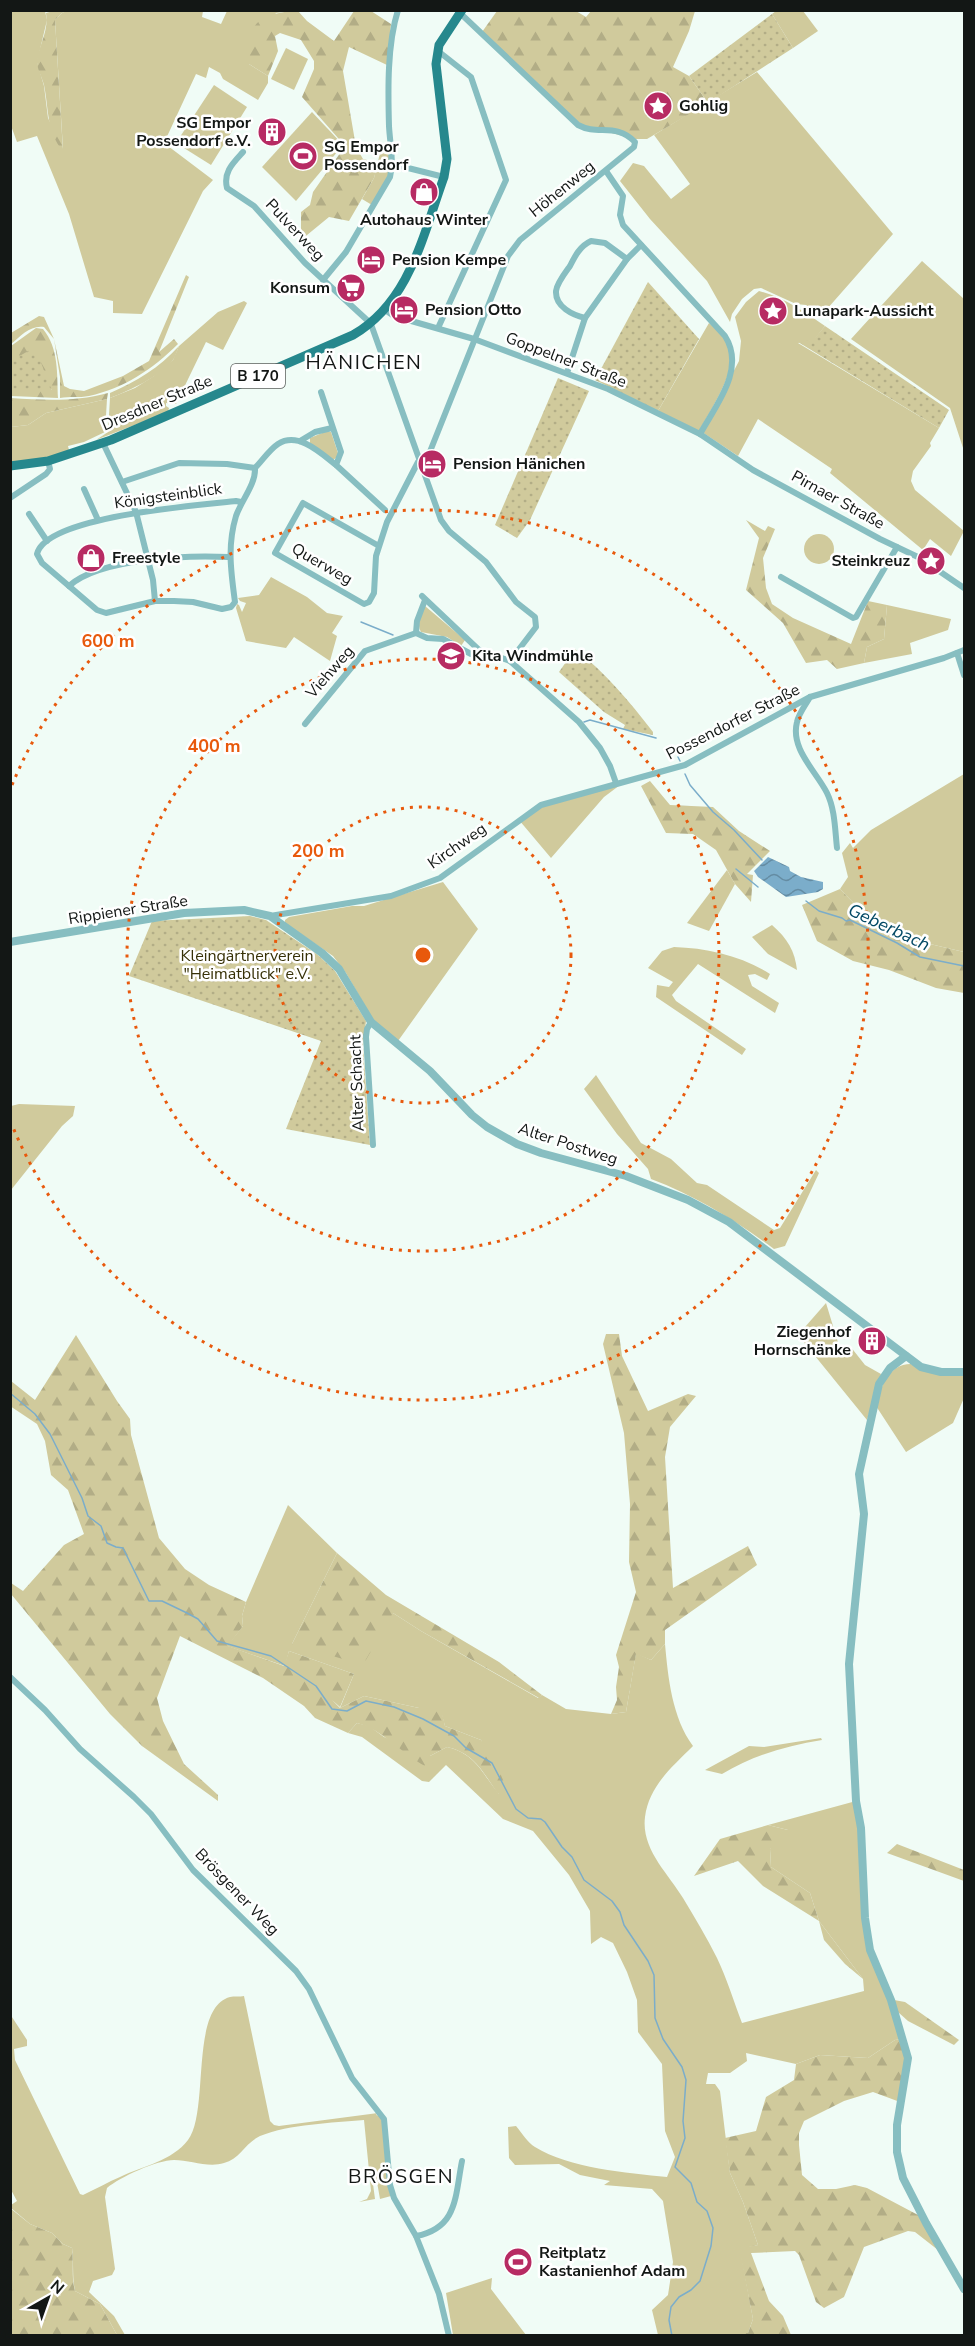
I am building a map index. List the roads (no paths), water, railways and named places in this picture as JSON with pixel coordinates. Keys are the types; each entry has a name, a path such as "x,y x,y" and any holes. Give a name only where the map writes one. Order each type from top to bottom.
{"main road":[{"name":"B 170","path":"438,51 445,34 461,12"},
{"name":"Dresdner Straße","path":"10,466 48,461 103,443 353,335 385,310 401,290 444,177 447,159 436,64 438,51"}],"street":[{"path":"323,280 360,231 388,185 392,164 389,82 392,35 398,10"},
{"name":"Höhenweg","path":"418,462 429,454 513,248 634,147 634,142 627,134 620,131 585,128 578,125 461,12"},
{"path":"438,51 471,77 506,180 438,328"},
{"name":"Pulverweg","path":"243,152 229,169 225,179 227,188 254,206 294,252 370,324"},
{"path":"392,164 444,177"},
{"path":"606,171 623,196 620,215 623,225 731,345 732,372 700,434"},
{"path":"585,318 577,316 562,306 556,289 579,250 591,241 605,243 627,260"},
{"path":"567,373 585,318 627,260 641,245"},
{"name":"Goppelner Straße","path":"385,310 394,316 474,339 608,389 700,434"},
{"path":"370,324 418,462 431,489 441,520 449,531 486,562 516,602 535,617 536,627 510,661"},
{"path":"321,392 341,452 336,465"},
{"path":"300,441 315,432 332,428"},
{"name":"Pirnaer Straße","path":"700,434 753,470 920,558 964,588"},
{"path":"29,514 47,541 38,549 39,559 97,610 106,613 154,601 193,602 222,609 234,605 229,557 231,538 241,502 253,481 255,468 276,445 285,440 300,441 336,465 385,510"},
{"path":"103,443 136,512 148,560 154,601"},
{"path":"10,498 46,474 50,469 48,461"},
{"name":"Querweg","path":"379,546 303,503 274,553 364,604 369,602 374,594 376,556 387,522 418,462"},
{"path":"122,482 179,463 227,464 255,468"},
{"name":"Königsteinblick","path":"84,489 98,520"},
{"name":"Königsteinblick","path":"47,541 98,520 136,512 241,502"},
{"path":"781,577 853,618 856,617 897,547"},
{"path":"69,586 74,581 102,568 148,560 229,557"},
{"path":"479,650 471,654 443,639 427,638 416,633 424,598 479,650 510,661 585,728 610,766 616,783"},
{"name":"Viehweg","path":"306,723 364,651 416,633"},
{"name":"Possendorfer Straße","path":"616,783 685,765 810,697 964,650"},
{"path":"957,653 964,675"},
{"path":"810,697 799,716 796,735 808,765 828,795 837,848"},
{"name":"Kirchweg","path":"270,916 391,896 440,878 541,805 616,783"},
{"name":"Rippiener Straße","path":"10,942 184,913 249,911 270,916"},
{"name":"Alter Postweg","path":"270,916 322,953 339,969 371,1022 430,1071 472,1115 487,1127 518,1144 541,1153 626,1176 681,1196 729,1222 906,1356"},
{"name":"Alter Schacht","path":"371,1022 366,1037 373,1145"},
{"path":"964,1372 929,1370 906,1356 885,1374 879,1384 859,1474 864,1514 849,1664 865,1918 870,1950 891,2001 908,2058 897,2125 897,2152 903,2178 936,2243 950,2261 964,2289"},
{"name":"Brösgener Weg","path":"10,1677 45,1710 80,1749 151,1814 193,1870 296,1971 309,1989 352,2078 384,2119 390,2186 394,2198 416,2236"},
{"path":"448,2336 445,2315 416,2236 436,2230 448,2217 458,2188 462,2161"}],"water":[{"path":"768,857 789,867 790,871 801,877 823,882 823,889 818,892 786,897 758,877 754,871"}],"waterway":[{"name":"Geberbach","path":"361,622 393,635"},
{"name":"Geberbach","path":"584,722 590,720 656,738"},
{"name":"Geberbach","path":"678,757 680,761"},
{"name":"Geberbach","path":"685,774 690,785 713,812 734,830 762,860"},
{"path":"736,869 758,887"},
{"name":"Geberbach","path":"806,901 819,911 846,921 850,920 920,957 964,966"},
{"path":"10,1393 35,1414 50,1434 82,1498 88,1516 101,1526 107,1543 123,1548 149,1601 162,1601 198,1619 217,1641 271,1656 316,1686 332,1709 347,1711 366,1701 394,1707 423,1719 454,1736 466,1748 492,1763 516,1809 528,1818 541,1819 545,1822 562,1847 572,1857 584,1880 612,1901 620,1912 624,1925 648,1961 654,1975 655,2018 663,2039 682,2067 686,2080 683,2121 685,2138 675,2167 691,2183 697,2202 707,2211 713,2228 711,2246 700,2281 679,2297 671,2307 669,2320 672,2336"}],"place":[{"name":"Gohlig","path":"658,106"},
{"name":"SG Empor Possendorf e.V.","path":"272,132"},
{"name":"SG Empor Possendorf","path":"303,156"},
{"name":"Autohaus Winter","path":"424,192"},
{"name":"Pension Kempe","path":"371,260"},
{"name":"Konsum","path":"351,288"},
{"name":"Pension Otto","path":"404,310"},
{"name":"Lunapark-Aussicht","path":"773,311"},
{"name":"Pension Hänichen","path":"432,464"},
{"name":"Freestyle","path":"91,558"},
{"name":"Steinkreuz","path":"931,561"},
{"name":"Kita Windmühle","path":"451,656"},
{"name":"Ziegenhof Hornschänke","path":"872,1341"},
{"name":"Reitplatz Kastanienhof Adam","path":"518,2262"}],"district":[{"name":"HÄNICHEN","path":"364,362"},
{"name":"BRÖSGEN","path":"401,2176"}],"park label":[{"name":"Kleingärtnerverein \"Heimatblick\" e.V.","path":"247,965"}]}
